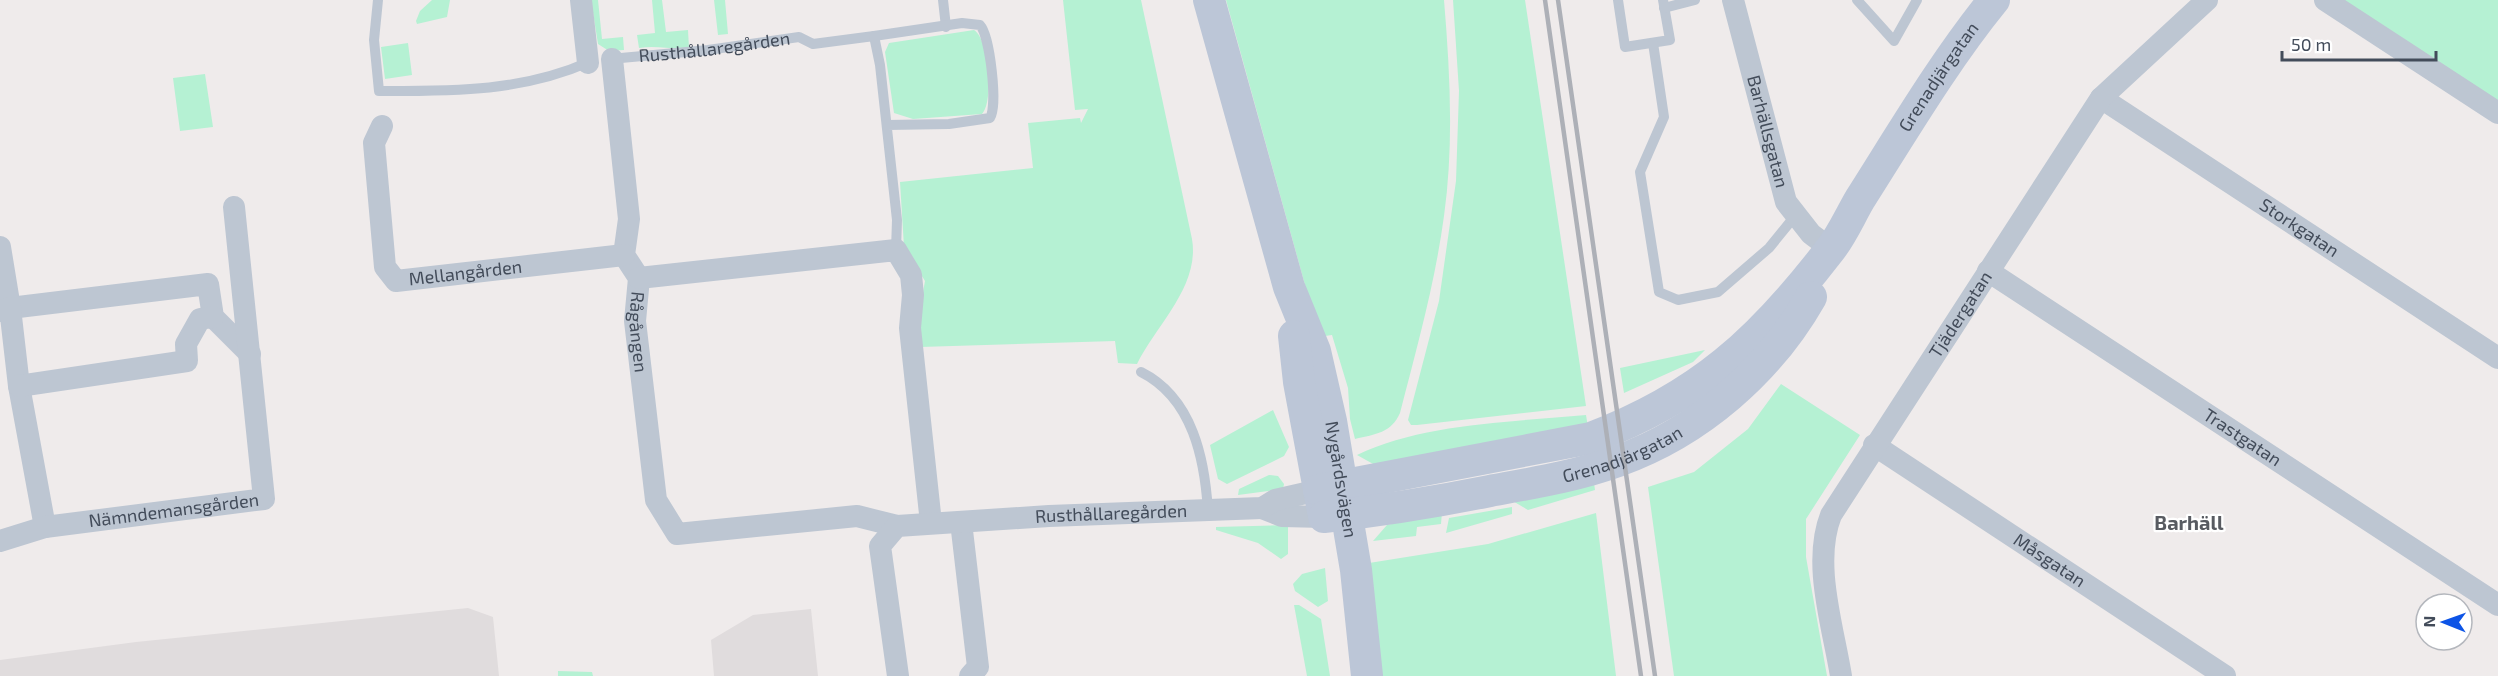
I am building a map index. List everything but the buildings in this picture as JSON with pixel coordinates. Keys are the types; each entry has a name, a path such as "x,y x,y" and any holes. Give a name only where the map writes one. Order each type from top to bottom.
{"street":[{"path":"581,0 588,63"},
{"name":"Nygårdsvägen","path":"1209,0 1289,287 1299,382 1333,502 1367,676"},
{"name":"Barhällsgatan","path":"1733,0 1786,201 1795,216 1811,234 1831,249"},
{"name":"Grenadjärgatan","path":"1333,502 1567,445 1626,425 1715,373 1750,342 1831,249 1938,79 1995,0"},
{"name":"Tjädergatan","path":"1841,676 1821,556 1822,544 1831,515 2101,98 2206,0"},
{"path":"2325,0 2498,113"},
{"path":"612,59 629,219 624,255"},
{"name":"Storkgatan","path":"2101,98 2498,358"},
{"name":"Mellangården","path":"382,126 374,143 385,267 396,281 624,255"},
{"name":"Nämndemansgården","path":"0,541 45,527 264,499 234,207"},
{"path":"0,247 5,310 45,527"},
{"path":"639,278 896,250 911,275 913,295 910,328 931,523"},
{"name":"Rågången","path":"624,255 639,278 635,321 656,500 677,534"},
{"name":"Trastgatan","path":"1988,271 2498,605"},
{"path":"5,310 208,284 213,317 250,354"},
{"path":"18,386 186,361 186,344 200,319 213,317"},
{"name":"Måsgatan","path":"1874,446 2225,676"},
{"name":"Rusthållaregården","path":"677,534 857,516 897,526 1049,516 1208,512 1262,508 1284,497 1333,502"},
{"name":"Nygårdsvägen","path":"1333,502 1354,676"},
{"path":"961,522 978,667 970,676"},
{"path":"897,526 880,546 898,676"}],"lane":[{"path":"378,0 374,40 379,91 489,88 555,77 588,63"},
{"path":"943,0 946,27"},
{"path":"1618,0 1625,47 1670,40 1664,4 1695,0"},
{"path":"1857,0 1894,41 1917,0"},
{"name":"Rusthållaregården","path":"588,63 799,37 813,44 974,22 985,30 994,88 995,106 990,118 949,124 887,125"},
{"path":"874,36 887,125 897,220 896,250"},
{"path":"1653,43 1664,117 1640,172 1659,292 1678,300 1718,292 1769,248 1795,216"},
{"path":"1141,372 1154,378 1172,396 1191,426 1203,464 1208,512"}],"shaded area":[{"path":"468,608 493,617 499,676 0,676 0,660 136,642"},
{"path":"811,609 818,676 714,676 711,640 753,615"}],"green space":[{"path":"432,0 450,0 447,17 417,24 420,11"},
{"path":"591,0 598,0 602,39 623,37 624,50 609,51 598,44"},
{"path":"652,0 662,0 666,32 688,30 689,48 639,48 637,35 655,33"},
{"path":"714,0 725,0 728,34 718,35"},
{"path":"1063,0 1141,0 1192,239 1193,256 1190,273 1175,304 1137,364 1118,363 1115,341 920,347 918,320 925,281 904,247 900,182 1033,168 1028,123 1080,118 1081,123 1088,109 1075,110"},
{"path":"1226,0 1444,0 1450,135 1444,216 1436,266 1400,413 1392,425 1376,434 1355,439 1350,419 1348,388 1332,335 1325,336 1310,303"},
{"path":"1453,0 1525,0 1586,406 1417,425 1411,425 1408,420 1439,301 1456,181 1459,91"},
{"path":"2343,0 2498,0 2498,101"},
{"path":"974,30 983,45 988,70 988,97 982,114 913,119 894,113 885,52 889,43"},
{"path":"408,43 412,75 385,79 381,47"},
{"path":"205,74 213,127 180,131 173,78"},
{"path":"1705,350 1693,362 1624,393 1620,368"},
{"path":"1781,384 1860,435 1806,519 1806,557 1827,676 1674,676 1648,487 1694,472 1748,429"},
{"path":"1273,410 1289,447 1284,456 1227,484 1218,479 1210,445"},
{"path":"1586,415 1588,427 1375,465 1357,455 1383,444 1439,430 1499,422"},
{"path":"1269,475 1278,476 1284,484 1283,489 1238,495 1239,489"},
{"path":"1594,483 1595,490 1528,510 1511,500"},
{"path":"1512,507 1512,514 1446,533 1449,518"},
{"path":"1442,512 1441,524 1417,527 1416,536 1373,541 1387,525"},
{"path":"1596,513 1616,676 1381,676 1369,563 1488,544"},
{"path":"1288,525 1288,554 1281,559 1258,543 1216,530 1216,527"},
{"path":"1325,568 1328,601 1318,607 1295,591 1293,584 1302,574"},
{"path":"1294,605 1299,605 1321,619 1330,676 1307,676"},
{"path":"558,671 592,672 593,676 558,676"}],"railway":[{"path":"1545,0 1641,676"},
{"path":"1558,0 1655,676"}],"district":[{"name":"Barhäll","path":"2189,523"}]}
